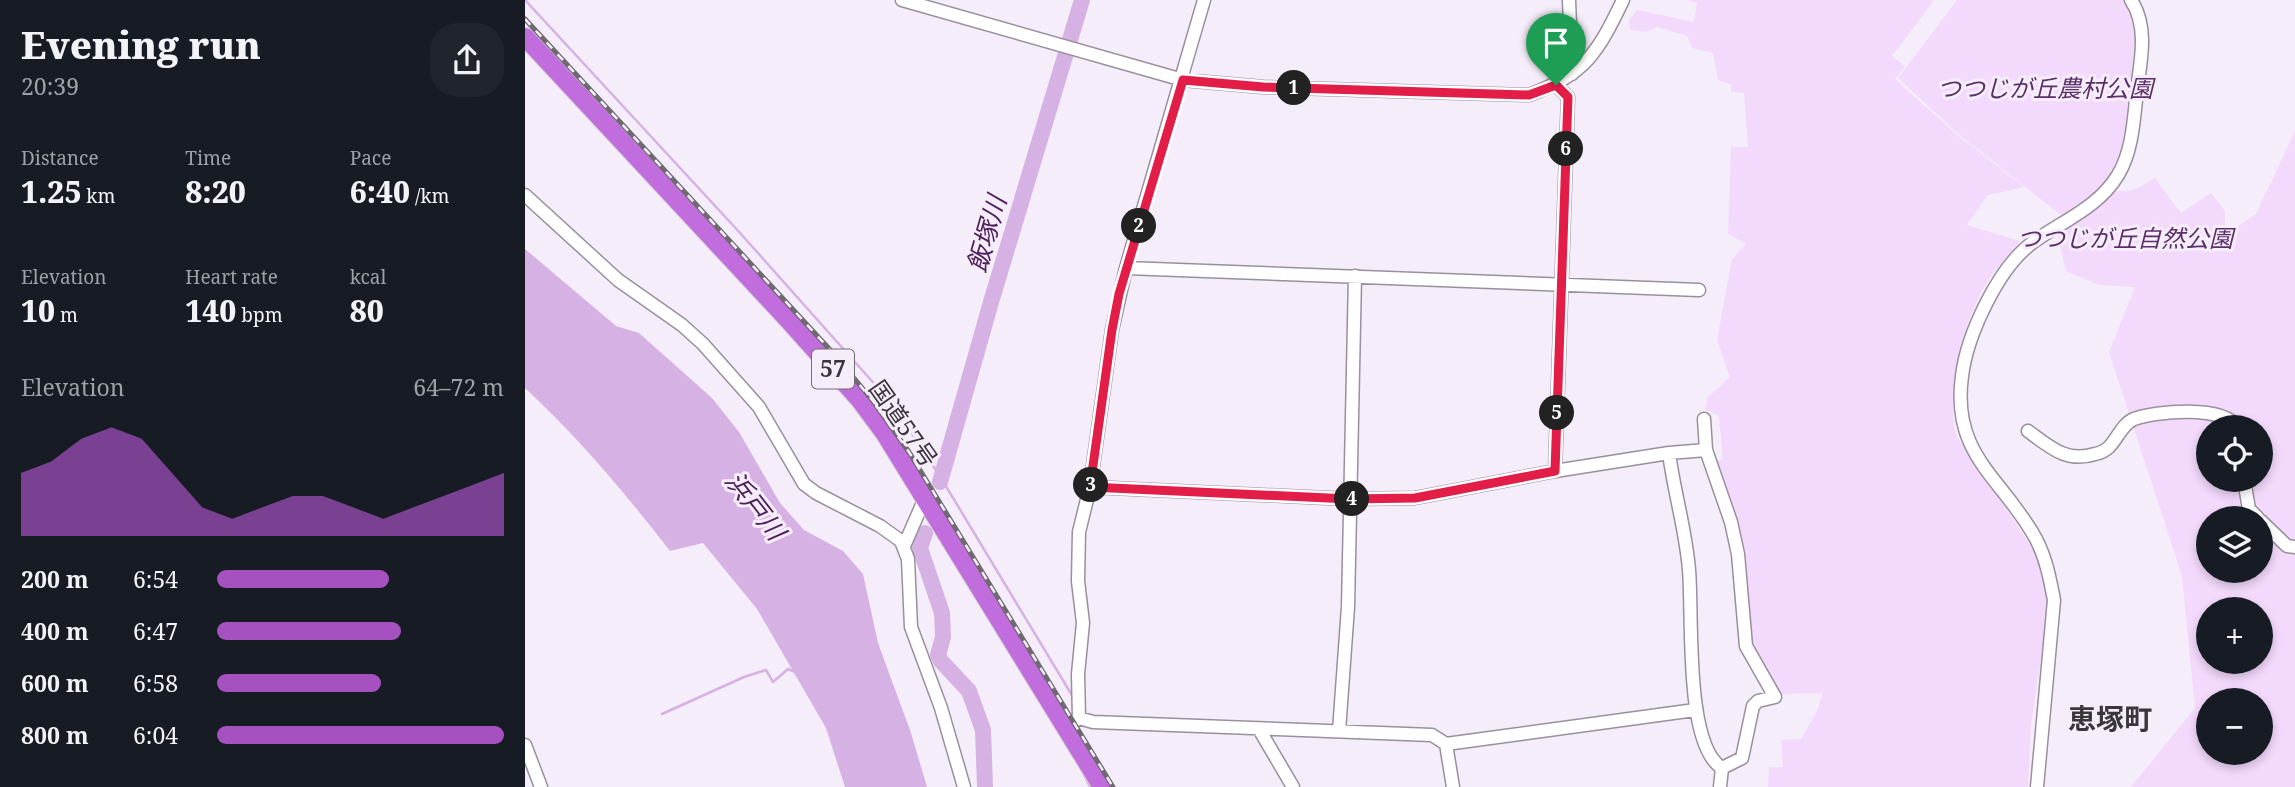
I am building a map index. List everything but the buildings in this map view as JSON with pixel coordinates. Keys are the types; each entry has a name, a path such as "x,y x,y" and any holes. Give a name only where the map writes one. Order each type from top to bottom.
{"highway":[{"name":"国道57号","path":"525,37 829,365 884,434 1072,723 1101,787"}],"street":[{"path":"902,0 1183,80 1263,87 1529,95 1556,85 1596,51 1623,0"},
{"path":"1204,0 1183,80 1126,268 1112,330 1090,487 1079,532 1077,565 1083,623 1072,723 1432,735 1446,744 1695,710"},
{"path":"1569,0 1572,74"},
{"path":"2037,787 2055,600 2049,571 2037,541 1972,451 1962,424 1959,401 1962,373 1982,312 2000,277 2030,244 2089,207 2120,173 2128,152 2142,60 2141,25 2131,0"},
{"path":"1555,471 1568,97 1556,85"},
{"path":"525,195 618,280 682,325 703,344 759,407 804,484 880,526 904,546 908,559 911,627 941,708 964,787"},
{"path":"1126,268 1699,290"},
{"path":"1339,731 1347,607 1355,276"},
{"path":"2028,431 2053,451 2065,456 2086,457 2109,447 2125,425 2134,419 2184,411 2216,415"},
{"path":"1704,419 1706,450 1731,522 1738,554 1746,646 1775,697 1758,701 1753,706 1745,752 1742,758 1722,768"},
{"path":"1090,487 1349,499 1415,498 1555,471 1669,453 1706,450"},
{"path":"1669,453 1689,570 1695,710 1713,763 1722,768"},
{"path":"904,546 925,498"},
{"path":"2273,532 2287,546 2295,547"},
{"path":"1259,730 1293,787"},
{"path":"1446,744 1454,787"},
{"path":"526,750 541,787"},
{"path":"1720,787 1722,768"}],"green space":[{"path":"1687,0 1932,0 1892,56 1905,66 1895,79 1955,133 2024,187 1988,195 1967,225 2020,241 1989,279 1972,313 1959,354 1953,417 1956,435 2033,549 2050,598 2031,725 2028,787 1768,787 1769,767 1783,767 1781,740 1801,739 1817,711 1823,693 1777,694 1748,644 1747,623 1714,462 1723,459 1719,416 1705,409 1707,398 1730,377 1717,340 1732,259 1746,244 1728,234 1731,147 1748,147 1744,93 1731,92 1731,85 1718,80 1713,53 1692,48 1687,36 1657,27 1646,32 1630,30 1629,20 1637,10 1694,22 1697,3"},
{"path":"1957,0 2131,0 2141,25 2128,152 2109,188 2128,191 2155,178 2181,213 2211,193 2225,211 2225,235 2256,214 2295,131 2295,787 2131,787 2195,708 2182,576 2109,352 2135,287 2098,285 2066,271 2056,228 2067,220 1956,132 1898,78"}],"water":[{"name":"浜戸川","path":"525,249 616,326 639,333 712,398 739,432 780,503 804,530 843,551 863,574 878,643 911,733 927,787 845,787 826,728 757,609 703,543 670,551 601,466 525,388"}],"waterway":[{"path":"525,0 741,234 895,407 1073,697"},
{"name":"飯塚川","path":"940,482 1082,0"},
{"name":"飯塚川","path":"925,533 920,548 942,613 943,637 938,655 969,691 983,730 985,787"},
{"path":"662,714 744,677 766,670 773,682 788,669 795,672"},
{"path":"1080,766 1090,787"}],"railway":[{"path":"525,19 834,354 873,401 909,452 1113,787"}],"district":[{"name":"恵塚町","path":"2110,719"}],"route":[{"path":"1183,80 1263,87 1529,95 1556,85 1568,97 1555,471 1415,498 1349,499 1090,487 1119,294 1183,80"}],"park label":[{"name":"つつじが丘農村公園","path":"2045,89"},
{"name":"つつじが丘自然公園","path":"2125,239"}]}
